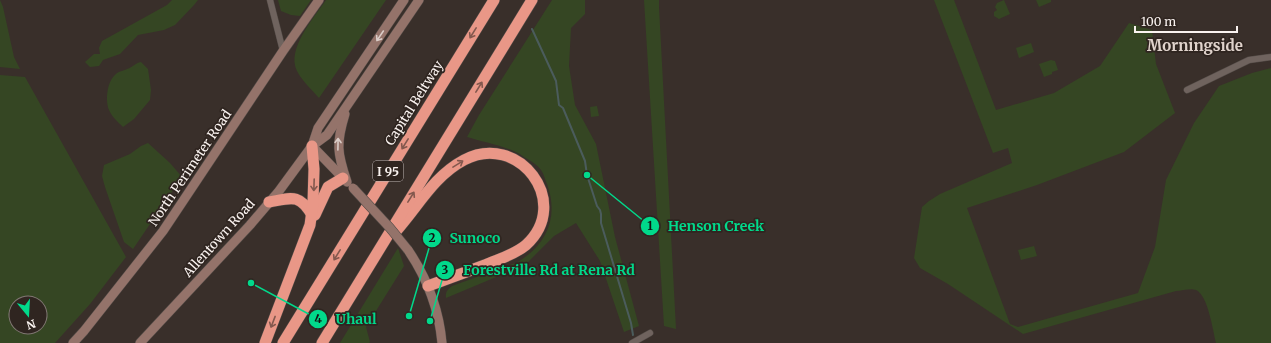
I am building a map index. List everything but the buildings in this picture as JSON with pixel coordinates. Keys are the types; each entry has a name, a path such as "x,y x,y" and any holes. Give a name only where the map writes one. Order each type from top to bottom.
{"highway":[{"name":"Capital Beltway","path":"283,343 494,0"},
{"name":"I 95","path":"322,343 532,0"},
{"path":"311,220 314,165 312,146"},
{"path":"376,254 413,212 430,188 445,172 458,164 474,156 491,154 508,157 524,165 538,182 544,200 542,220 530,240 520,250 428,286"},
{"path":"265,343 311,220 328,187 348,183"},
{"path":"270,202 296,198 305,204 311,220"}],"main road":[{"name":"North Perimeter Road","path":"73,343 164,231 283,51 319,0"},
{"name":"Allentown Road","path":"140,343 240,236 270,202 296,169 312,146 318,128 404,0"},
{"name":"Allentown Road","path":"312,146 327,135 419,0"},
{"path":"348,104 338,144 339,156 348,183"},
{"path":"312,146 387,224 408,250 428,286 437,312 442,343"}],"street":[{"path":"270,0 283,51"},
{"path":"1187,90 1249,60 1271,57"},
{"path":"632,343 650,333"}],"green space":[{"path":"0,0 3,7 14,57 20,69 0,67"},
{"path":"172,0 198,0 175,25 164,30 138,35 120,54 103,60 99,66 90,67 85,62 94,54 100,54 99,48 102,41 167,5"},
{"path":"278,0 311,0 300,16 291,15 281,11"},
{"path":"326,0 386,0 319,98 299,75 295,62 295,53 303,34"},
{"path":"552,0 585,0 585,14 571,28 569,66 575,105 596,144 615,237 639,326 624,332 600,261 576,223 554,236 525,265 446,298 447,291 452,286 518,262 536,247 548,229 552,208 547,184 540,168 536,164 512,150 467,137 479,115"},
{"path":"644,0 659,0 676,329 664,326"},
{"path":"934,0 954,0 996,110 1054,93 1100,66 1129,23 1152,30 1156,64 1175,113 1124,152 1037,185 967,208 1010,324 1018,327 1138,293 1155,247 1166,180 1194,123 1219,86 1252,73 1271,68 1271,343 1216,343 1204,299 1200,293 1191,289 1176,291 1023,334 948,284 920,268 914,258 922,207 940,194 1012,163 1008,148 993,153"},
{"path":"1004,0 1010,14 999,19 994,16 994,12 997,10 995,7 997,3"},
{"path":"1036,0 1051,0 1051,2 1039,7"},
{"path":"1031,43 1034,52 1019,58 1016,48"},
{"path":"1051,60 1055,61 1058,70 1044,77 1039,64"},
{"path":"141,62 148,69 151,90 150,100 134,119 123,127 113,117 109,110 107,96 109,86 113,77 117,73"},
{"path":"0,75 25,77 126,257 90,304 55,343 0,343"},
{"path":"597,106 599,116 591,117 590,107"},
{"path":"148,143 170,163 182,177 133,249 124,242 102,176 104,165 130,154"},
{"path":"1034,246 1037,256 1021,260 1018,250"},
{"path":"398,248 404,266 366,327 370,342 340,343"}],"waterway":[{"path":"532,29 556,81 559,105 563,108 585,161 587,175 597,206 600,210 601,223 631,323 633,335"}],"place":[{"name":"Henson Creek","path":"587,175"},
{"name":"Uhaul","path":"251,283"},
{"name":"Sunoco","path":"409,316"},
{"name":"Forestville Rd at Rena Rd","path":"430,321"}],"district":[{"name":"Morningside","path":"1195,45"}]}
